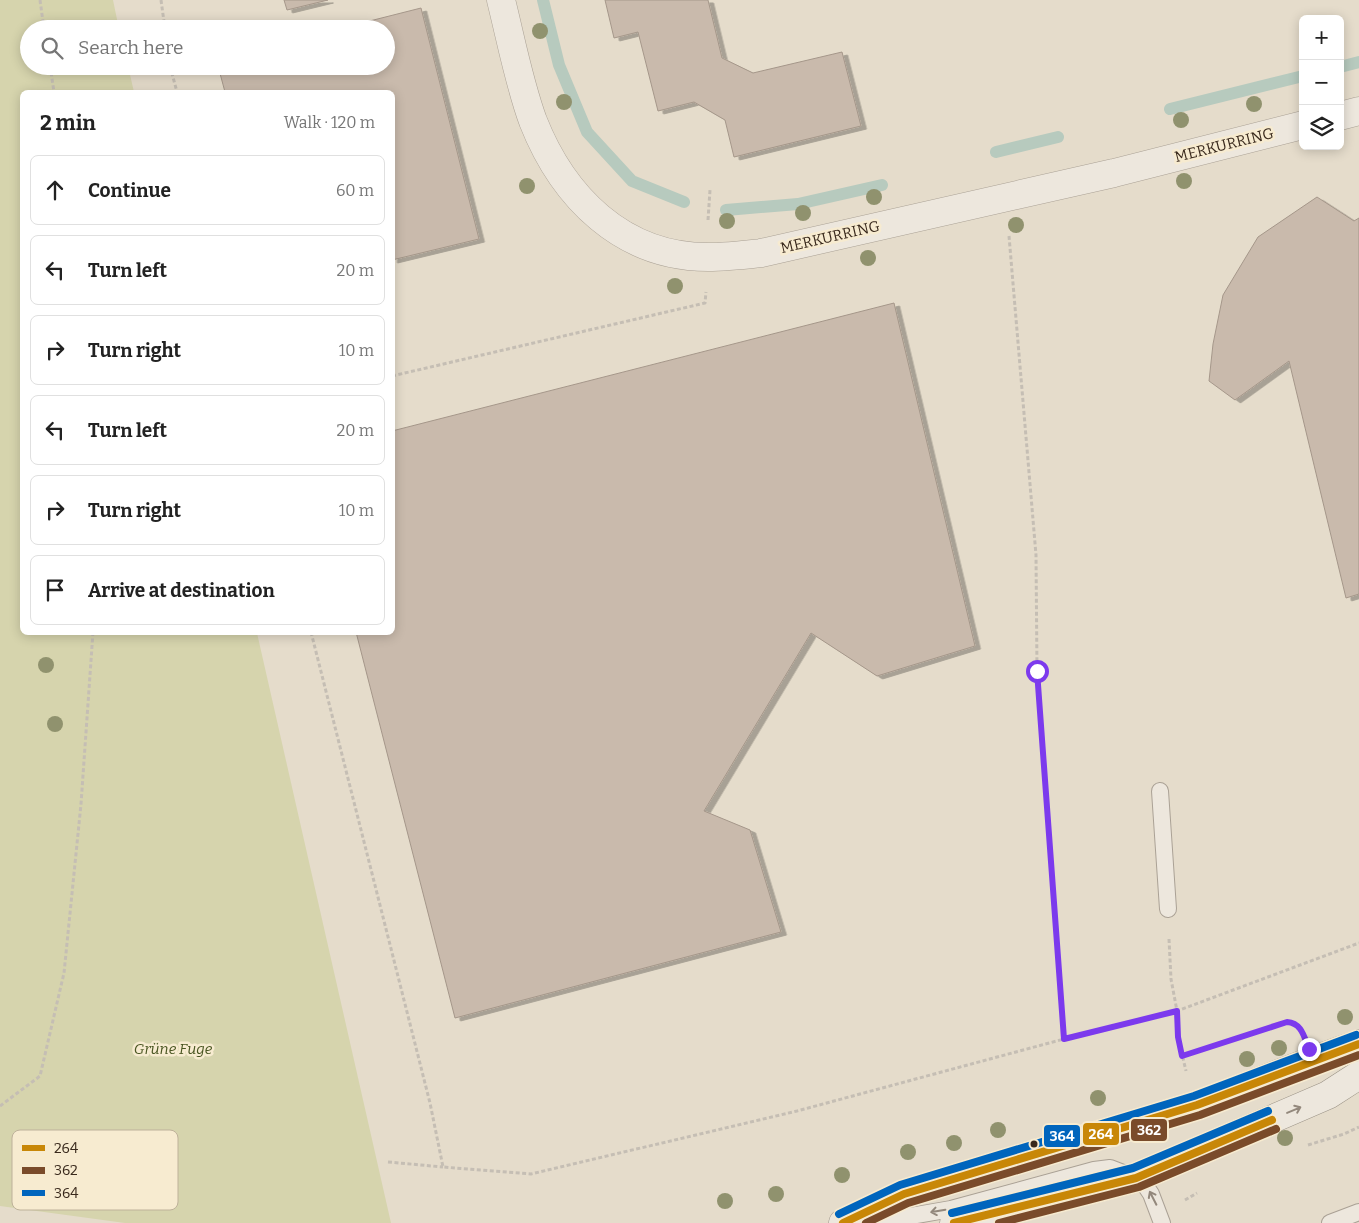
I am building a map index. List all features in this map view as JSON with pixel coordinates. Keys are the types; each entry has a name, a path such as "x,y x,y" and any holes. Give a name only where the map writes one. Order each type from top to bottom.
{"street":[{"name":"MERKURRING","path":"501,0 533,120 542,142 569,187 608,225 626,237 651,248 677,254 707,257 761,253 1114,173 1299,126"},
{"path":"1344,115 1359,111"},
{"path":"843,1223 904,1194 1197,1105 1313,1059 1359,1044"},
{"path":"954,1223 1136,1178 1328,1096 1359,1075"}],"lane":[{"path":"1160,791 1168,909"},
{"path":"870,1223 951,1209 1094,1170 1110,1168 1136,1178 1151,1194 1162,1223"},
{"path":"1330,1223 1359,1212"}],"path":[{"path":"40,0 43,20"},
{"path":"161,0 163,20"},
{"path":"51,75 54,90"},
{"path":"172,75 176,90"},
{"path":"708,226 710,190"},
{"path":"1009,236 1036,555 1037,671 1064,1039"},
{"path":"395,375 705,303 706,284"},
{"path":"0,1106 40,1076 64,973 81,804 93,635"},
{"path":"312,635 430,1104 443,1167"},
{"path":"1168,909 1171,979 1182,1056 1287,1022 1297,1024 1303,1035"},
{"path":"388,1162 531,1174 796,1111 1064,1039 1177,1011 1359,943"}],"green space":[{"name":"Grüne Fuge","path":"0,0 113,0 117,20 20,20 20,75 130,75 134,90 20,90 20,635 257,635 391,1223 125,1223 29,1210 178,1210 178,1130 12,1130 12,1208 0,1206"}],"building":[{"path":"284,0 328,0 287,10"},
{"path":"605,0 708,0 722,58 753,73 842,52 861,126 734,157 725,120 694,102 658,111 638,32 614,38"},
{"path":"421,8 479,239 395,259 395,90 224,90 220,75 395,75 395,20 374,20"},
{"path":"1317,197 1354,221 1359,218 1359,594 1346,598 1289,361 1235,400 1209,381 1213,344 1223,295 1258,237"},
{"path":"894,303 975,646 877,676 811,633 704,811 750,830 781,932 455,1018 357,635 395,635 395,430"}],"waterway":[{"path":"543,0 559,65 587,132 632,181 684,202"},
{"path":"1344,66 1359,62"},
{"path":"1170,109 1299,77"},
{"path":"996,152 1058,137"},
{"path":"726,210 798,204 882,185"}],"transit line":[{"name":"364","path":"839,1214 900,1185 1194,1096 1356,1035"},
{"name":"264","path":"843,1223 904,1194 1197,1105 1359,1044"},
{"name":"362","path":"866,1223 908,1203 1200,1115 1359,1055"},
{"name":"364","path":"952,1213 1133,1168 1268,1111"},
{"name":"264","path":"954,1223 1136,1178 1272,1120"},
{"name":"362","path":"999,1223 1139,1187 1276,1129"}],"route":[{"path":"1037,671 1064,1039 1177,1011 1178,1037 1182,1056 1287,1022 1297,1024 1309,1049"}]}
